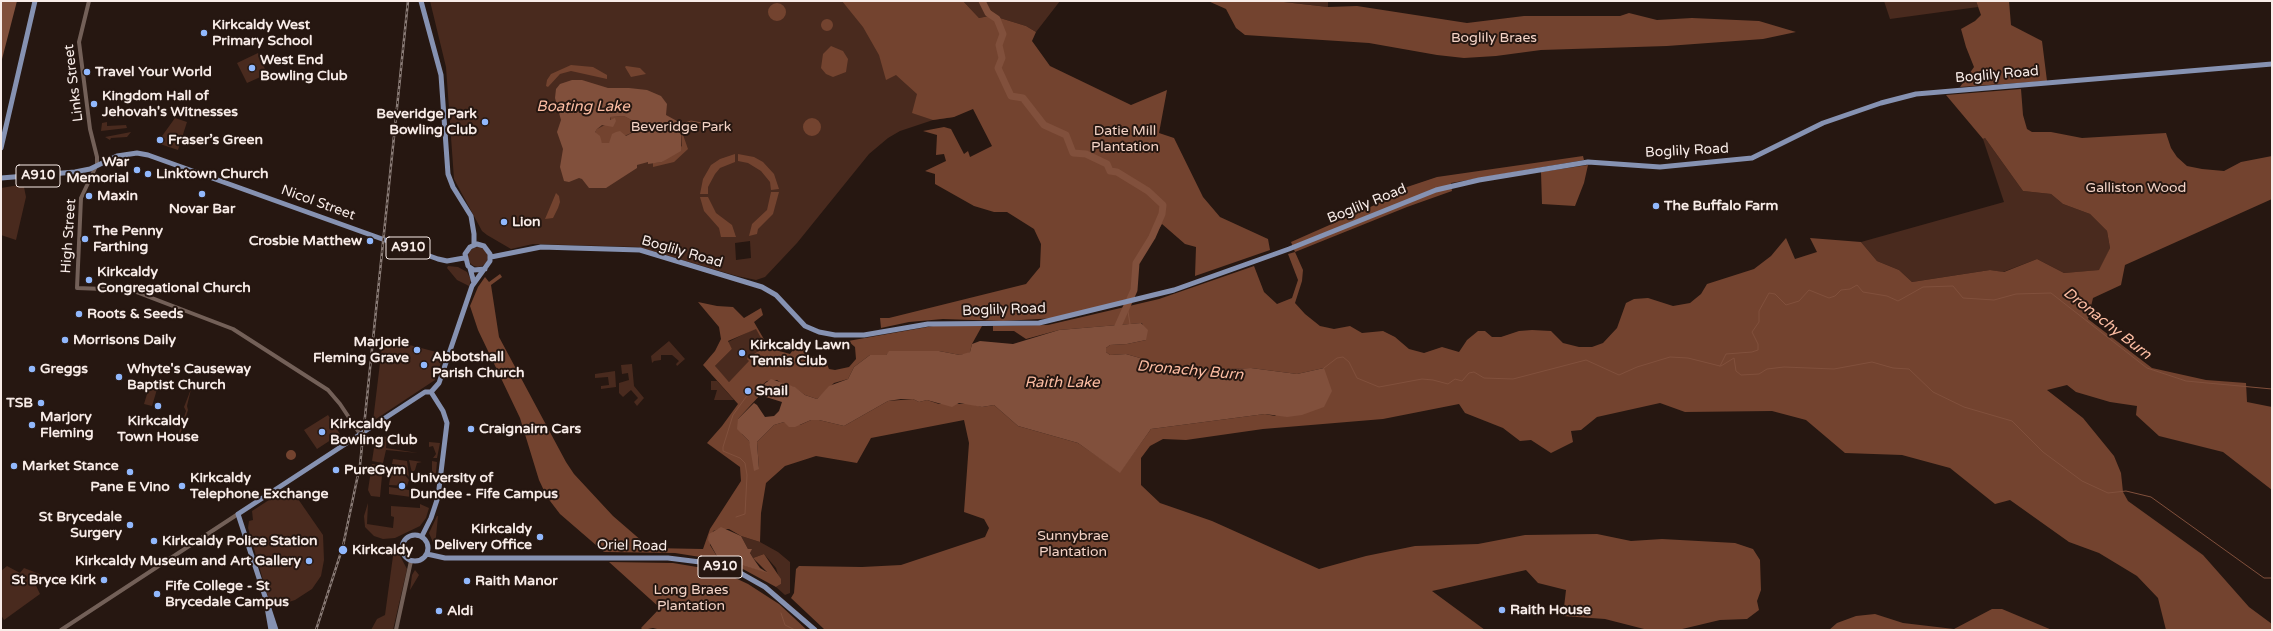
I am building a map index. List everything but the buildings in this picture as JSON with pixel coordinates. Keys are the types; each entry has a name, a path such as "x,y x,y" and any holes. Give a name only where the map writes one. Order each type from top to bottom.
{"main road":[{"path":"1,148 2,134 35,1"},
{"path":"421,1 441,75 448,174 471,216 474,245"},
{"name":"Boglily Road","path":"491,257 541,247 640,250 762,287 776,295 805,326 819,332 835,335 864,335 928,324 1039,323 1123,304 1174,290 1289,248 1436,190 1479,180 1588,162 1666,167 1752,158 1823,123 1887,101 1916,94 2272,64"},
{"name":"Nicol Street","path":"1,178 75,172 90,169 97,164 126,154 148,155 438,259 447,261 464,258"},
{"path":"276,630 238,514 425,392 431,392 439,383 474,283 489,264 491,257 489,250 484,246 474,245 466,251 464,258 470,268 474,283"},
{"path":"470,268 477,271 485,269"},
{"path":"422,536 431,518 438,497 447,423 443,411 431,392"},
{"path":"410,536 422,536 428,542 427,554 421,560 411,561 403,553 404,542 410,536"},
{"name":"Oriel Road","path":"427,554 445,558 668,558 708,563 742,574 765,587 815,630"},
{"path":"267,604 271,630"}],"street":[{"name":"Links Street","path":"89,1 79,42 86,100 97,164"},
{"name":"High Street","path":"97,164 81,198 77,288 131,290 233,329 328,390 338,400 360,434"},
{"path":"61,630 108,601 238,514"},
{"path":"396,630 411,561"}],"green space":[{"name":"Beveridge Park","path":"430,1 953,1 982,75 954,117 933,120 900,131 888,138 869,154 797,243 765,277 756,280 737,276 638,247 533,244 511,249 487,235 482,231 454,179 446,67","holes":["750,241 751,258 736,260 735,243"]},
{"name":"Datie Mill Plantation","path":"842,1 963,1 979,18 989,16 980,1 984,1 989,9 1000,18 1026,26 1036,32 1032,41 1050,66 1131,105 1167,90 1159,133 1174,138 1203,197 1220,217 1268,239 1270,250 1195,276 1196,247 1185,244 1162,224 1140,260 1133,267 1133,289 1128,300 1057,318 1003,321 943,319 909,322 881,328 880,318 889,318 1026,284 1040,267 1041,244 1034,229 1007,212 994,212 974,206 935,184 935,174 925,171 946,161 944,154 936,155 937,135 923,131 944,127 951,129 964,154 968,151 970,157 992,146 973,109 954,117 933,120 912,113 917,94 896,75 886,80 879,55 863,27"},
{"path":"963,1 980,1 989,16 979,18"},
{"path":"984,1 1060,1 1036,32 1026,26 1000,18 989,9"},
{"name":"Boglily Braes","path":"1208,1 1275,1 1328,7 1357,6 1467,23 1524,16 1620,16 1629,13 1657,20 1692,18 1759,21 1796,32 1763,39 1667,46 1541,50 1496,56 1464,58 1437,55 1369,43 1245,35 1236,28 1226,9"},
{"path":"1276,1 1328,1 1328,7"},
{"path":"1884,1 1976,1 1978,7 1890,19"},
{"path":"1976,1 2009,1 2011,25 2042,41 2047,81 1960,87 1974,67 1961,29 1975,21 1981,15"},
{"path":"777,3 783,6 786,12 783,18 777,21 771,18 768,12 771,6"},
{"path":"825,19 829,19 833,25 829,31 825,31 821,27 821,23"},
{"path":"831,46 843,51 848,59 846,72 833,77 826,74 821,68 823,54"},
{"name":"West End Bowling Club","path":"258,53 267,74 247,83 237,63"},
{"path":"571,65 593,67 607,75 607,79 571,71 560,74 548,87 546,86 547,80 551,74"},
{"path":"625,67 640,68 646,74 631,77"},
{"path":"2021,89 2023,115 2027,129 2032,132 2051,132 2082,138 2166,133 2171,148 2177,157 2187,166 2202,169 2224,171 2241,162 2272,156 2272,199 2125,265 2121,285 2093,298 2088,319 2152,368 2206,380 2246,383 2247,402 2272,407 2272,490 2223,452 2159,436 2136,415 2137,406 2110,402 2076,392 2067,385 2047,390 2083,418 2114,456 2121,473 2123,492 2128,501 2203,555 2249,607 2272,624 2272,630 2166,630 2158,598 2137,576 2099,553 2069,542 2010,500 1995,504 1950,468 1902,455 1845,453 1806,420 1772,411 1685,412 1660,403 1597,417 1581,430 1571,431 1573,442 1551,453 1531,440 1520,441 1503,428 1465,413 1459,404 1383,419 1263,429 1186,440 1163,439 1150,446 1141,458 1141,485 1160,503 1212,521 1319,569 1366,556 1415,546 1478,544 1525,535 1597,534 1631,541 1662,539 1735,543 1753,549 1760,560 1761,590 1757,601 1759,610 1747,619 1720,620 1678,630 1648,630 1605,619 1563,616 1566,590 1538,583 1526,570 1432,591 1485,630 825,630 791,598 794,593 796,569 799,566 862,567 901,565 985,537 989,528 984,519 964,512 969,443 964,420 871,438 857,463 816,456 785,466 766,483 761,513 760,542 741,536 729,529 719,529 713,531 710,545 718,558 767,572 753,558 764,554 781,579 781,584 776,587 741,568 713,559 675,553 604,552 560,514 547,497 539,480 520,418 478,330 470,306 478,287 485,277 489,282 500,274 502,277 491,285 499,337 566,462 574,474 613,516 650,548 703,549 710,529 741,481 740,467 707,443 738,404 703,365 715,351 721,339 719,327 698,302 717,306 733,307 744,318 761,308 763,315 754,322 769,348 790,354 795,347 808,351 810,356 825,359 829,369 835,370 849,367 856,359 855,347 848,341 933,326 982,326 972,344 970,352 967,354 960,355 939,351 890,351 886,355 870,355 854,367 848,379 834,383 817,399 805,395 794,387 784,385 777,380 767,381 756,390 761,394 738,419 742,434 749,441 759,469 757,442 774,425 784,422 800,425 811,420 819,420 844,426 888,401 913,399 919,402 927,400 939,404 971,404 982,407 994,405 1018,426 1078,443 1120,472 1151,429 1265,414 1275,416 1324,368 1297,374 1251,368 1200,370 1178,366 1172,368 1156,368 1140,358 1126,354 1110,355 1106,352 1106,348 1110,345 1127,344 1146,340 1142,323 1059,330 1026,339 1014,331 993,331 993,326 1048,325 1159,299 1254,266 1264,292 1277,304 1292,298 1298,280 1288,254 1295,252 1303,270 1302,281 1295,303 1305,314 1320,326 1334,329 1350,326 1362,333 1383,331 1395,337 1409,349 1424,353 1442,347 1459,352 1467,340 1478,331 1485,331 1492,337 1501,337 1519,331 1551,331 1563,343 1579,347 1592,347 1603,343 1617,328 1626,303 1634,299 1648,298 1673,306 1690,303 1701,294 1707,284 1754,269 1771,256 1786,238 1795,259 1817,252 1810,238 1861,242 1877,261 1899,270 1912,282 1990,270 2004,272 2037,259 2064,273 2099,270 2110,248 2107,231 2090,214 2063,204 2051,194 2023,191 1985,138 1983,139 1946,95","holes":["756,329 766,347 748,357 747,359 749,361 729,382 715,366 732,349 728,341"]},
{"path":"624,116 642,125 642,128 609,143 602,143 595,132 597,129 611,120 610,117"},
{"name":"Fraser’s Green","path":"175,118 187,122 178,150 157,143"},
{"path":"812,118 818,121 821,127 818,133 812,136 806,133 803,127 806,121"},
{"path":"107,122 107,126 126,125 127,128 101,131 102,123"},
{"path":"681,129 688,149 674,162 653,167 653,163 662,162 682,146"},
{"path":"131,132 127,137 111,138 110,140 105,137"},
{"path":"1985,138 2023,191 2051,194 2063,204 2090,214 2107,231 2110,248 2100,270 2064,273 2037,259 2003,272 1990,270 1912,282 1899,270 1877,261 1861,242 2004,202 1983,139"},
{"path":"735,154 735,162 720,168 715,174 708,187 708,194 700,194 703,179 711,165 720,159"},
{"path":"738,154 754,157 763,162 774,174 779,189 771,190 770,182 761,171 748,163 738,161"},
{"path":"1583,156 1584,160 1451,183 1452,191 1407,207 1295,252 1291,242 1386,200 1395,191 1437,177"},
{"path":"1588,165 1584,183 1575,206 1542,204 1541,172"},
{"path":"19,185 24,187 26,197 16,240 1,235 1,188"},
{"path":"771,192 779,192 773,214 758,229 757,234 749,236 752,224 767,210"},
{"path":"556,193 559,196 560,202 558,208 553,218 545,219"},
{"path":"700,197 708,197 716,213 732,225 736,237 721,237 719,228 704,211"},
{"path":"478,247 485,250 488,257 485,264 478,267 471,264 468,257 471,250"},
{"path":"448,266 458,267 467,272 471,280 469,286 457,280 447,268"},
{"name":"Kirkcaldy Lawn Tennis Club","path":"756,328 766,347 748,357 750,361 729,382 714,367 732,349 728,342"},
{"path":"383,338 444,354 435,380 373,421"},
{"path":"669,341 685,359 677,366 676,364 679,361 672,355 661,355 661,360 654,361 652,363 651,356"},
{"path":"632,364 634,386 644,398 637,406 634,402 638,398 631,390 623,397 619,393 619,383 629,380 628,373 622,374 621,365"},
{"path":"615,371 616,387 601,389 601,386 609,385 608,377 595,378 595,374"},
{"path":"711,381 717,381 734,400 714,400 717,390 711,390"},
{"path":"150,384 158,386 152,406 144,404"},
{"path":"191,389 187,406 188,410 178,441 163,438 164,434 178,436 186,411 184,407"},
{"name":"Kirkcaldy Bowling Club","path":"328,415 340,434 317,449 304,430"},
{"path":"376,435 387,437 386,448 418,453 386,450 383,463 372,461"},
{"path":"429,442 440,443 437,458 433,458 436,454 433,446 429,447"},
{"path":"289,450 293,450 296,455 293,460 289,460 286,457 286,453"},
{"path":"393,459 407,461 409,477 399,465 392,464"},
{"path":"409,460 422,462 417,463 415,470 412,473"},
{"path":"432,461 437,462 436,473 432,476"},
{"path":"372,464 383,465 380,497 371,496 368,490"},
{"path":"392,466 398,467 409,480 407,486 389,485"},
{"path":"289,487 292,492 295,490 298,494 296,496 323,535 324,560 321,576 312,589 295,600 276,606 270,604 248,528 249,521 253,520 252,511"},
{"path":"389,487 409,490 412,493 411,497 389,494"},
{"path":"368,503 367,524 393,528 394,517 391,516 391,506 420,508 420,504 429,508 426,518 420,526 395,538 383,539 374,536 365,527 364,516"},
{"path":"438,516 435,547 429,533"},
{"path":"741,536 760,542 778,552 790,562 790,593 785,595 776,587 781,584 776,568 764,554 753,558"},
{"path":"373,544 398,552 407,569 393,630 371,630 377,619 385,615 393,556 391,553 372,549"},
{"name":"Long Braes Plantation","path":"609,562 673,563 703,568 731,576 748,584 779,604 807,630 661,630 653,628 643,630 641,628 660,608"},
{"path":"7,566 20,573 24,568 47,577 42,580 32,577 40,594 4,620 1,615 1,571"},
{"path":"415,570 419,575 410,590 412,575"},
{"path":"1992,609 2002,609 2052,630 1829,630 1837,623 1856,616 1875,614 1903,623 1954,629"}],"water":[{"path":"1,1 17,1 1,63"},
{"name":"Boating Lake","path":"572,80 582,80 608,88 647,90 661,96 667,104 666,115 677,121 681,129 681,151 662,162 648,164 648,162 637,165 637,168 606,188 589,188 582,179 579,178 569,182 564,181 560,167 563,149 557,132 561,120 555,98 556,89 560,84","holes":["624,116 641,125 642,128 626,136 620,131 612,134 609,143 602,143 600,136 595,132 602,125 613,127 616,121 615,118 610,120 610,117"]},
{"name":"Raith Lake","path":"1141,323 1148,330 1146,340 1127,344 1110,345 1106,348 1106,352 1110,355 1126,354 1140,358 1156,368 1172,368 1178,366 1200,370 1251,368 1297,374 1324,368 1332,391 1324,407 1302,415 1287,417 1265,414 1151,429 1120,473 1078,443 1018,426 994,405 982,407 959,403 952,407 927,400 919,402 913,399 901,399 888,401 844,426 819,420 811,420 795,427 789,427 784,422 774,425 757,442 759,469 754,471 749,441 737,429 738,419 754,403 765,417 774,416 779,411 782,402 766,397 756,390 771,379 795,387 805,395 817,399 829,386 848,379 854,367 870,355 886,355 889,351 939,351 960,355 970,352 972,344 980,341 1013,344 1059,330"},
{"path":"721,527 741,536 748,549 752,549 750,553 760,568 768,573 718,558 708,540 709,534"}],"waterway":[{"path":"982,1 988,13 997,19 1003,34 999,45 1002,58 998,68 1011,96 1023,98 1044,125 1066,135 1073,153 1086,154 1107,164 1110,171 1117,172 1148,191 1163,205 1162,214 1152,237 1136,263 1134,290 1118,326"},
{"path":"685,123 691,121 702,123"},
{"name":"Dronachy Burn","path":"1720,366 1726,354 1752,352 1758,350 1758,344 1752,332 1759,322 1759,311 1769,293 1775,294 1786,305 1799,301 1809,290 1829,298 1835,296 1841,290 1850,289 1857,285 1863,292 1887,296 1898,301 1923,287 1953,286 1963,298 1994,300 2016,294 2051,293 2147,368 2186,381 2272,389"},
{"path":"1127,305 1130,324"},
{"name":"Dronachy Burn","path":"1324,368 1337,358 1343,357 1349,362 1357,378 1379,387 1422,379 1448,384 1455,379 1462,381 1469,373 1474,372 1484,378 1513,379 1586,360 1619,375 1637,367 1670,357 1688,358 1720,366"},
{"path":"1721,366 1734,358 1736,371 1741,375 1759,374 1767,369 1784,367 1834,369 1872,362 1893,368 1909,369 1933,392 1964,407 2012,421 2043,452 2082,481 2108,493 2126,491 2151,497 2264,578 2272,578"},
{"path":"736,517 745,514 747,475 745,463 740,458 723,451 723,447 733,415 746,397 756,390"},
{"path":"781,613 785,625 795,630"}],"railway":[{"path":"316,630 343,546 360,465 408,1"}],"place":[{"name":"Kirkcaldy West Primary School","path":"204,33"},
{"name":"West End Bowling Club","path":"252,68"},
{"name":"Travel Your World","path":"87,72"},
{"name":"Kingdom Hall of Jehovah's Witnesses","path":"94,104"},
{"name":"Beveridge Park Bowling Club","path":"485,122"},
{"name":"Fraser’s Green","path":"160,140"},
{"name":"War Memorial","path":"137,170"},
{"name":"Linktown Church","path":"148,174"},
{"name":"Novar Bar","path":"202,194"},
{"name":"Maxin","path":"89,196"},
{"name":"The Buffalo Farm","path":"1656,206"},
{"name":"Lion","path":"504,222"},
{"name":"The Penny Farthing","path":"85,239"},
{"name":"Crosbie Matthew","path":"370,241"},
{"name":"Kirkcaldy Congregational Church","path":"89,280"},
{"name":"Roots & Seeds","path":"79,314"},
{"name":"Morrisons Daily","path":"65,340"},
{"name":"Marjorie Fleming Grave","path":"417,350"},
{"name":"Kirkcaldy Lawn Tennis Club","path":"742,353"},
{"name":"Abbotshall Parish Church","path":"424,365"},
{"name":"Greggs","path":"32,369"},
{"name":"Whyte's Causeway Baptist Church","path":"119,377"},
{"name":"Snail","path":"748,391"},
{"name":"TSB","path":"41,403"},
{"name":"Kirkcaldy Town House","path":"158,406"},
{"name":"Marjory Fleming","path":"32,425"},
{"name":"Craignairn Cars","path":"471,429"},
{"name":"Kirkcaldy Bowling Club","path":"322,432"},
{"name":"Market Stance","path":"14,466"},
{"name":"PureGym","path":"336,470"},
{"name":"Pane E Vino","path":"130,472"},
{"name":"Kirkcaldy Telephone Exchange","path":"182,486"},
{"name":"University of Dundee - Fife Campus","path":"402,486"},
{"name":"St Brycedale Surgery","path":"130,525"},
{"name":"Kirkcaldy Delivery Office","path":"540,537"},
{"name":"Kirkcaldy Police Station","path":"154,541"},
{"name":"Kirkcaldy","path":"343,550"},
{"name":"Kirkcaldy Museum and Art Gallery","path":"309,561"},
{"name":"St Bryce Kirk","path":"104,580"},
{"name":"Raith Manor","path":"467,581"},
{"name":"Fife College - St Brycedale Campus","path":"157,594"},
{"name":"Raith House","path":"1502,610"},
{"name":"Aldi","path":"439,611"}],"park label":[{"name":"Galliston Wood","path":"2136,188"},
{"name":"Sunnybrae Plantation","path":"1073,544"}]}
